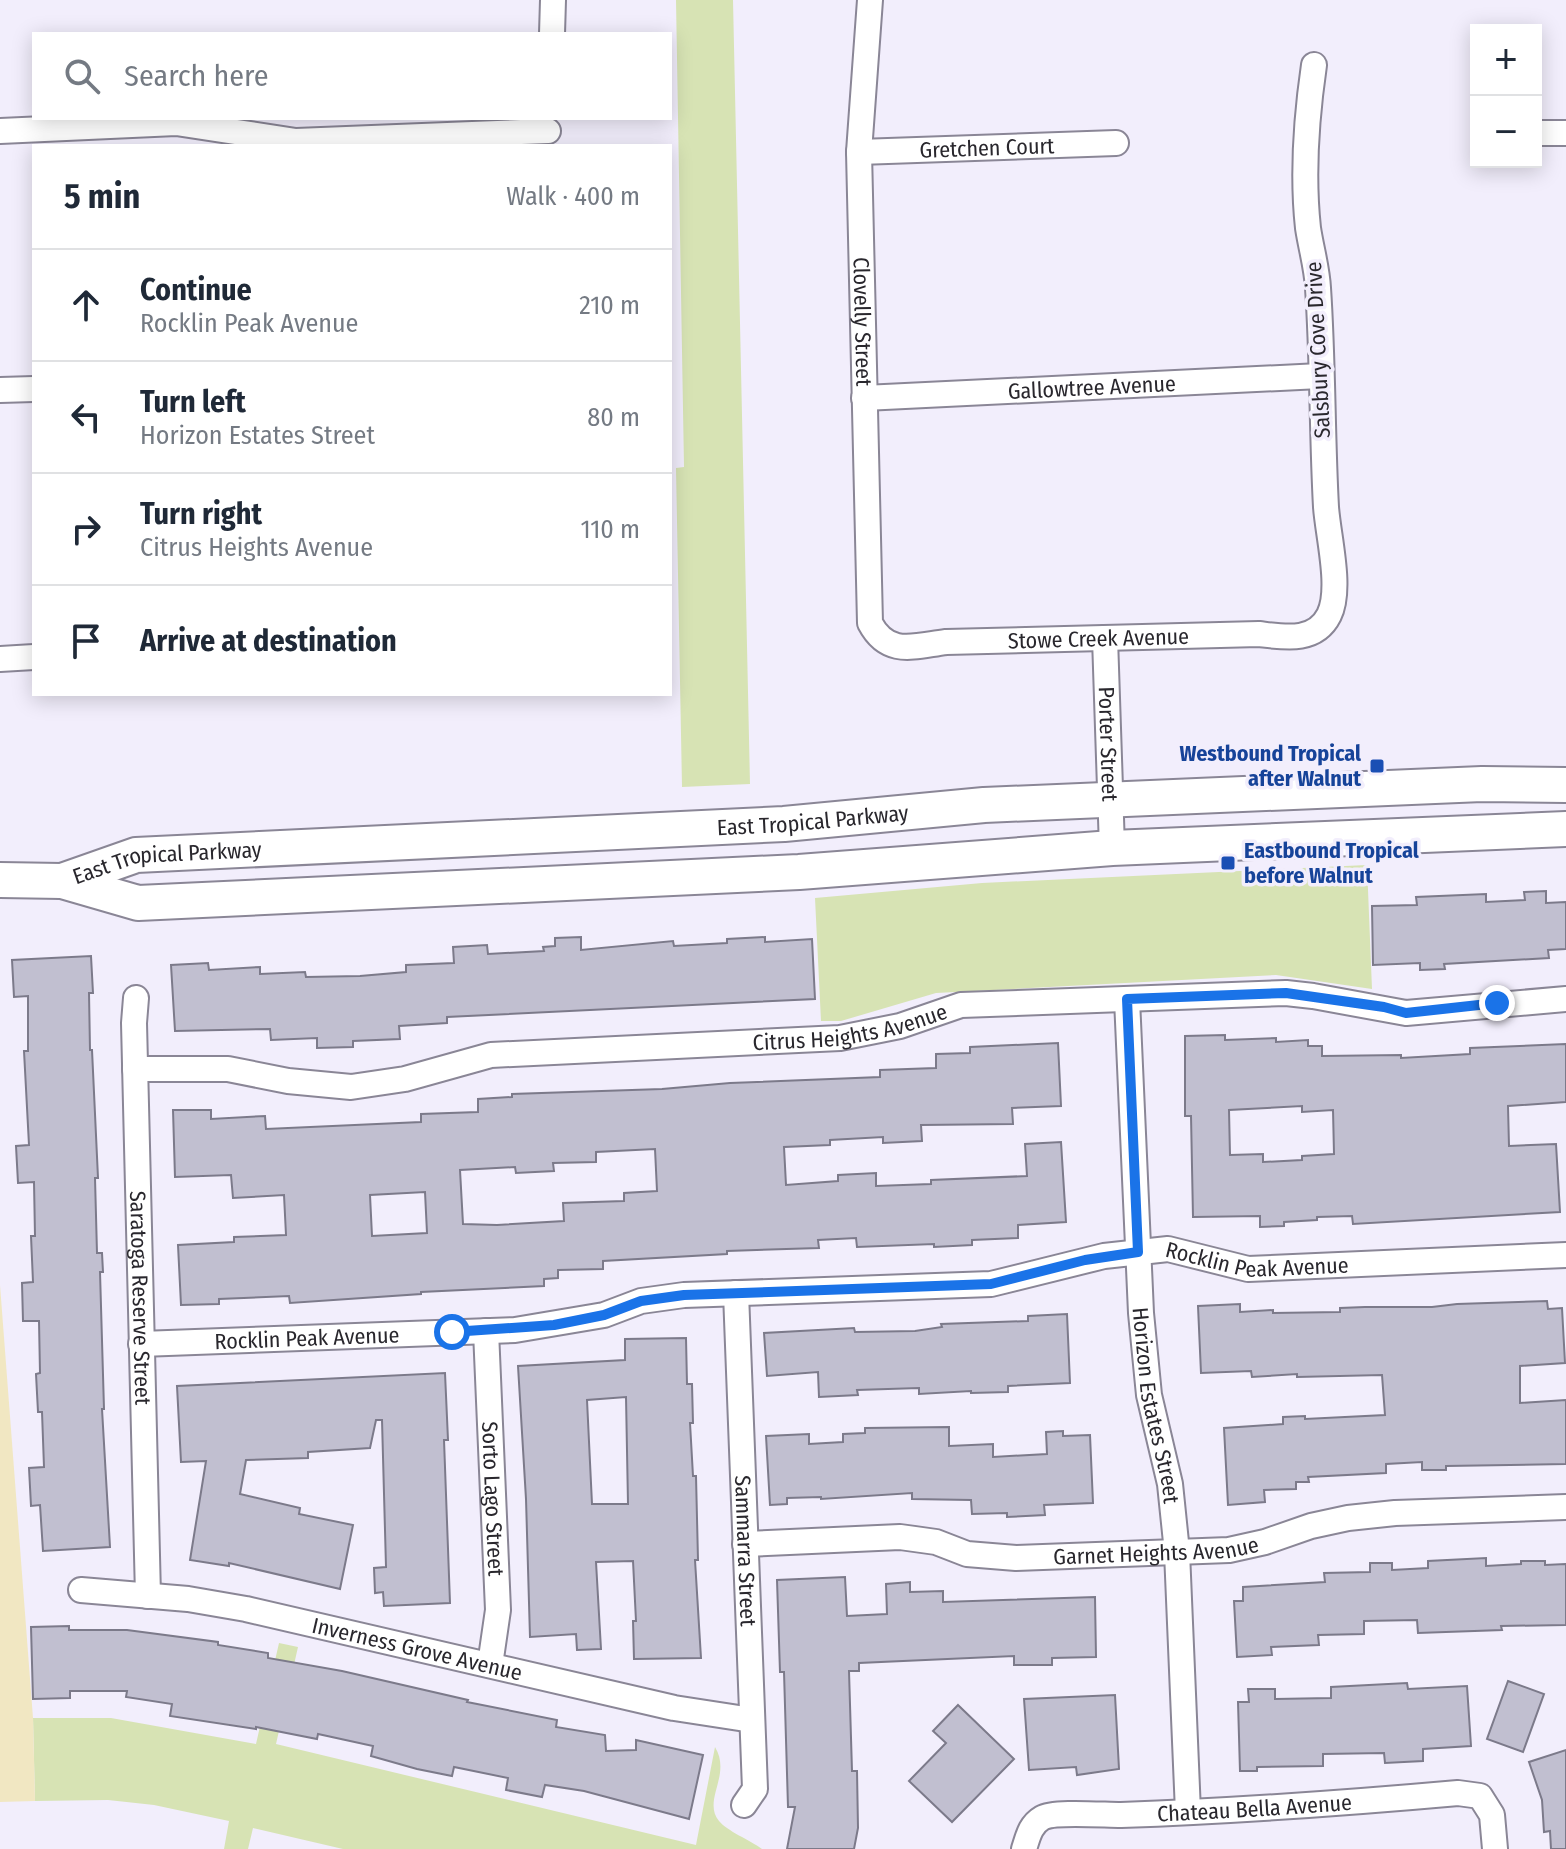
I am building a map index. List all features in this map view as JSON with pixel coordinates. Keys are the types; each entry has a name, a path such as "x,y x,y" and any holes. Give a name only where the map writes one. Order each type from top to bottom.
{"main road":[{"name":"East Tropical Parkway","path":"62,881 136,855 784,824 937,809 1111,799 1482,784 1566,785"},
{"name":"East Tropical Parkway","path":"0,880 62,881 138,903 799,872 1112,848 1566,829"}],"street":[{"path":"552,32 553,0"},
{"name":"Clovelly Street","path":"870,0 859,152 870,623 882,640"},
{"name":"Salsbury Cove Drive","path":"1314,65 1304,157 1308,228 1318,286 1327,515 1334,592 1328,619 1316,629"},
{"path":"0,131 176,123 296,141 548,132"},
{"path":"1542,133 1566,133"},
{"name":"Gretchen Court","path":"859,152 1116,143"},
{"name":"Gallowtree Avenue","path":"864,398 1320,376"},
{"path":"0,390 32,389"},
{"name":"Stowe Creek Avenue","path":"882,640 896,647 946,642 1259,634 1290,638 1305,636 1316,629"},
{"name":"Porter Street","path":"1105,638 1112,848"},
{"path":"0,659 32,657"},
{"name":"Citrus Heights Avenue","path":"135,1069 228,1069 288,1081 351,1087 405,1079 491,1055 840,1038 900,1026 961,1005 1286,993 1406,1013 1566,999"},
{"name":"Saratoga Reserve Street","path":"136,998 135,1069 148,1596"},
{"name":"Horizon Estates Street","path":"1127,999 1138,1252 1149,1395 1170,1484 1177,1552 1188,1812"},
{"name":"Rocklin Peak Avenue","path":"141,1344 486,1331 554,1325 604,1315 641,1301 684,1295 991,1284 1085,1260 1168,1249 1248,1269 1566,1255"},
{"name":"Sammarra Street","path":"736,1293 755,1789 744,1805"},
{"name":"Sorto Lago Street","path":"486,1331 498,1610 490,1665"},
{"name":"Garnet Heights Avenue","path":"745,1544 900,1537 936,1542 967,1554 1016,1558 1229,1550 1265,1542 1311,1526 1363,1517 1566,1507"},
{"name":"Inverness Grove Avenue","path":"81,1590 188,1599 246,1609 674,1708 752,1720"},
{"name":"Chateau Bella Avenue","path":"1028,1838 1043,1818 1055,1814 1083,1816 1188,1812 1458,1793 1480,1796 1492,1815 1495,1849"}],"green space":[{"path":"676,0 733,0 750,784 682,787 676,468 684,467"},
{"path":"1367,865 1372,989 1276,975 936,993 841,1021 821,1021 815,898 982,883"},
{"path":"279,1643 298,1647 276,1744 696,1845 715,1747 720,1767 715,1813 727,1828 762,1849 343,1849 253,1828 248,1849 224,1849 229,1821 154,1805 108,1800 35,1801 33,1718 111,1718 256,1744"}],"sand":[{"path":"0,1285 33,1718 35,1801 0,1802"}],"building":[{"path":"1546,891 1546,903 1566,902 1566,949 1548,950 1549,958 1444,964 1445,969 1420,970 1420,963 1373,965 1372,906 1417,905 1416,897 1486,894 1486,902 1525,900 1524,892"},
{"path":"581,937 581,950 673,941 674,946 765,937 765,942 812,939 815,999 447,1017 447,1023 399,1026 400,1039 353,1041 353,1047 317,1048 317,1038 271,1040 270,1029 175,1031 171,965 208,963 209,970 260,967 260,974 305,972 306,977 360,976 406,972 406,965 454,963 453,947 487,945 488,954 544,951 543,947 555,946 555,938"},
{"path":"91,956 90,1050 98,1178 95,1178 97,1253 102,1253 103,1272 100,1272 102,1409 110,1547 43,1551 40,1505 31,1506 29,1468 44,1467 42,1412 38,1412 36,1374 40,1373 39,1321 23,1321 22,1283 33,1282 31,1236 35,1236 34,1182 18,1183 16,1146 29,1145 24,1051 28,1051 28,996 14,997 12,960"},
{"path":"1225,1035 1225,1040 1276,1038 1276,1042 1308,1040 1308,1046 1322,1046 1322,1056 1401,1055 1401,1058 1470,1054 1470,1048 1566,1044 1566,1102 1508,1106 1509,1146 1556,1144 1560,1212 1353,1224 1352,1216 1317,1217 1317,1220 1284,1222 1284,1226 1260,1227 1260,1216 1193,1217 1191,1116 1185,1116 1185,1036","holes":["1302,1106 1302,1112 1333,1110 1334,1154 1263,1162 1263,1154 1230,1155 1229,1110"]},
{"path":"1058,1043 1061,1106 1012,1108 1013,1124 921,1125 922,1141 883,1143 883,1137 830,1140 830,1145 784,1147 786,1185 838,1181 838,1175 876,1173 876,1186 1027,1176 1025,1144 1061,1142 1066,1222 1018,1225 1018,1238 972,1240 972,1245 857,1247 856,1238 818,1240 819,1248 727,1251 727,1254 603,1261 603,1269 558,1270 558,1278 544,1279 544,1286 290,1303 289,1296 219,1299 219,1304 181,1305 178,1245 234,1242 234,1237 286,1235 284,1195 233,1198 231,1175 175,1177 173,1110 211,1110 211,1119 265,1116 266,1129 421,1122 421,1114 478,1112 478,1099 512,1097 512,1094 880,1077 880,1070 936,1068 936,1054 970,1053 970,1047","holes":["655,1149 657,1191 624,1193 624,1201 563,1203 564,1221 463,1224 460,1170 515,1167 516,1173 554,1171 553,1163 596,1162 596,1152","425,1192 427,1233 372,1236 370,1195"]},
{"path":"1547,1301 1548,1309 1562,1308 1565,1363 1520,1366 1520,1403 1566,1400 1566,1464 1446,1466 1446,1470 1422,1470 1422,1462 1386,1464 1386,1473 1308,1477 1309,1482 1296,1482 1296,1489 1264,1490 1265,1502 1228,1505 1224,1428 1283,1424 1283,1417 1305,1416 1305,1419 1385,1415 1382,1375 1252,1377 1251,1371 1201,1373 1198,1306 1240,1304 1240,1312 1273,1310 1273,1313"},
{"path":"1067,1314 1070,1383 1008,1386 1008,1392 919,1394 919,1388 857,1390 858,1395 819,1397 818,1372 767,1376 764,1333 854,1328 855,1332 915,1331 942,1327 941,1324 1028,1321 1028,1316"},
{"path":"686,1338 687,1384 692,1384 693,1423 690,1423 693,1476 696,1476 698,1560 695,1560 701,1658 634,1659 633,1561 596,1562 601,1649 577,1650 576,1634 530,1637 518,1366 625,1360 625,1339","holes":["626,1397 628,1504 592,1504 587,1400"]},
{"path":"445,1373 448,1440 444,1440 450,1603 384,1606 383,1592 375,1593 374,1568 386,1567 382,1420 376,1420 370,1448 308,1452 308,1458 246,1460 240,1494 300,1508 299,1514 353,1525 340,1589 229,1563 229,1566 190,1560 206,1461 181,1462 177,1386"},
{"path":"949,1427 949,1446 993,1444 993,1457 1047,1454 1046,1432 1063,1431 1063,1436 1090,1435 1093,1503 1044,1505 1045,1515 1007,1517 1007,1513 972,1514 971,1500 912,1499 912,1493 787,1498 787,1504 770,1505 766,1436 809,1434 809,1444 843,1442 843,1434 865,1433 865,1428"},
{"path":"1486,1558 1486,1566 1521,1564 1521,1561 1566,1564 1566,1625 1501,1626 1502,1630 1418,1633 1417,1620 1364,1621 1364,1634 1318,1635 1319,1645 1271,1647 1272,1655 1237,1657 1234,1601 1243,1601 1243,1587 1325,1582 1324,1573 1370,1572 1370,1563 1392,1563 1392,1570 1428,1568 1428,1561"},
{"path":"845,1577 847,1616 887,1614 886,1584 910,1582 910,1592 943,1591 943,1602 1095,1597 1096,1657 1052,1658 1052,1665 1014,1665 1014,1656 859,1663 859,1671 849,1671 852,1771 857,1771 858,1828 854,1849 787,1849 795,1807 788,1807 784,1672 780,1672 777,1580"},
{"path":"69,1626 69,1630 127,1630 218,1642 218,1645 268,1653 268,1658 342,1671 467,1702 557,1720 556,1727 605,1735 606,1751 636,1750 636,1740 703,1755 689,1819 584,1791 545,1785 542,1797 506,1790 508,1778 454,1767 452,1776 417,1769 371,1756 373,1746 318,1734 317,1739 256,1727 170,1716 172,1704 126,1697 127,1691 70,1691 70,1698 33,1699 31,1627"},
{"path":"1508,1681 1544,1694 1523,1752 1487,1739"},
{"path":"1407,1683 1408,1689 1467,1686 1471,1746 1423,1749 1423,1761 1385,1763 1384,1753 1323,1754 1323,1766 1257,1767 1257,1771 1240,1771 1238,1702 1249,1702 1248,1689 1275,1689 1275,1699 1331,1698 1331,1687"},
{"path":"1115,1695 1119,1769 1077,1775 1076,1767 1029,1770 1024,1699"},
{"path":"958,1705 1014,1759 952,1822 909,1781 946,1743 933,1731"},
{"path":"1566,1750 1566,1849 1551,1849 1550,1831 1544,1832 1542,1800 1529,1762"}],"place":[{"name":"Westbound Tropical after Walnut","path":"1377,766"},
{"name":"Eastbound Tropical before Walnut","path":"1228,863"}],"route":[{"path":"452,1332 554,1325 604,1315 641,1301 684,1295 991,1284 1085,1260 1138,1252 1127,999 1286,993 1406,1013 1458,1010 1497,1003"}]}
